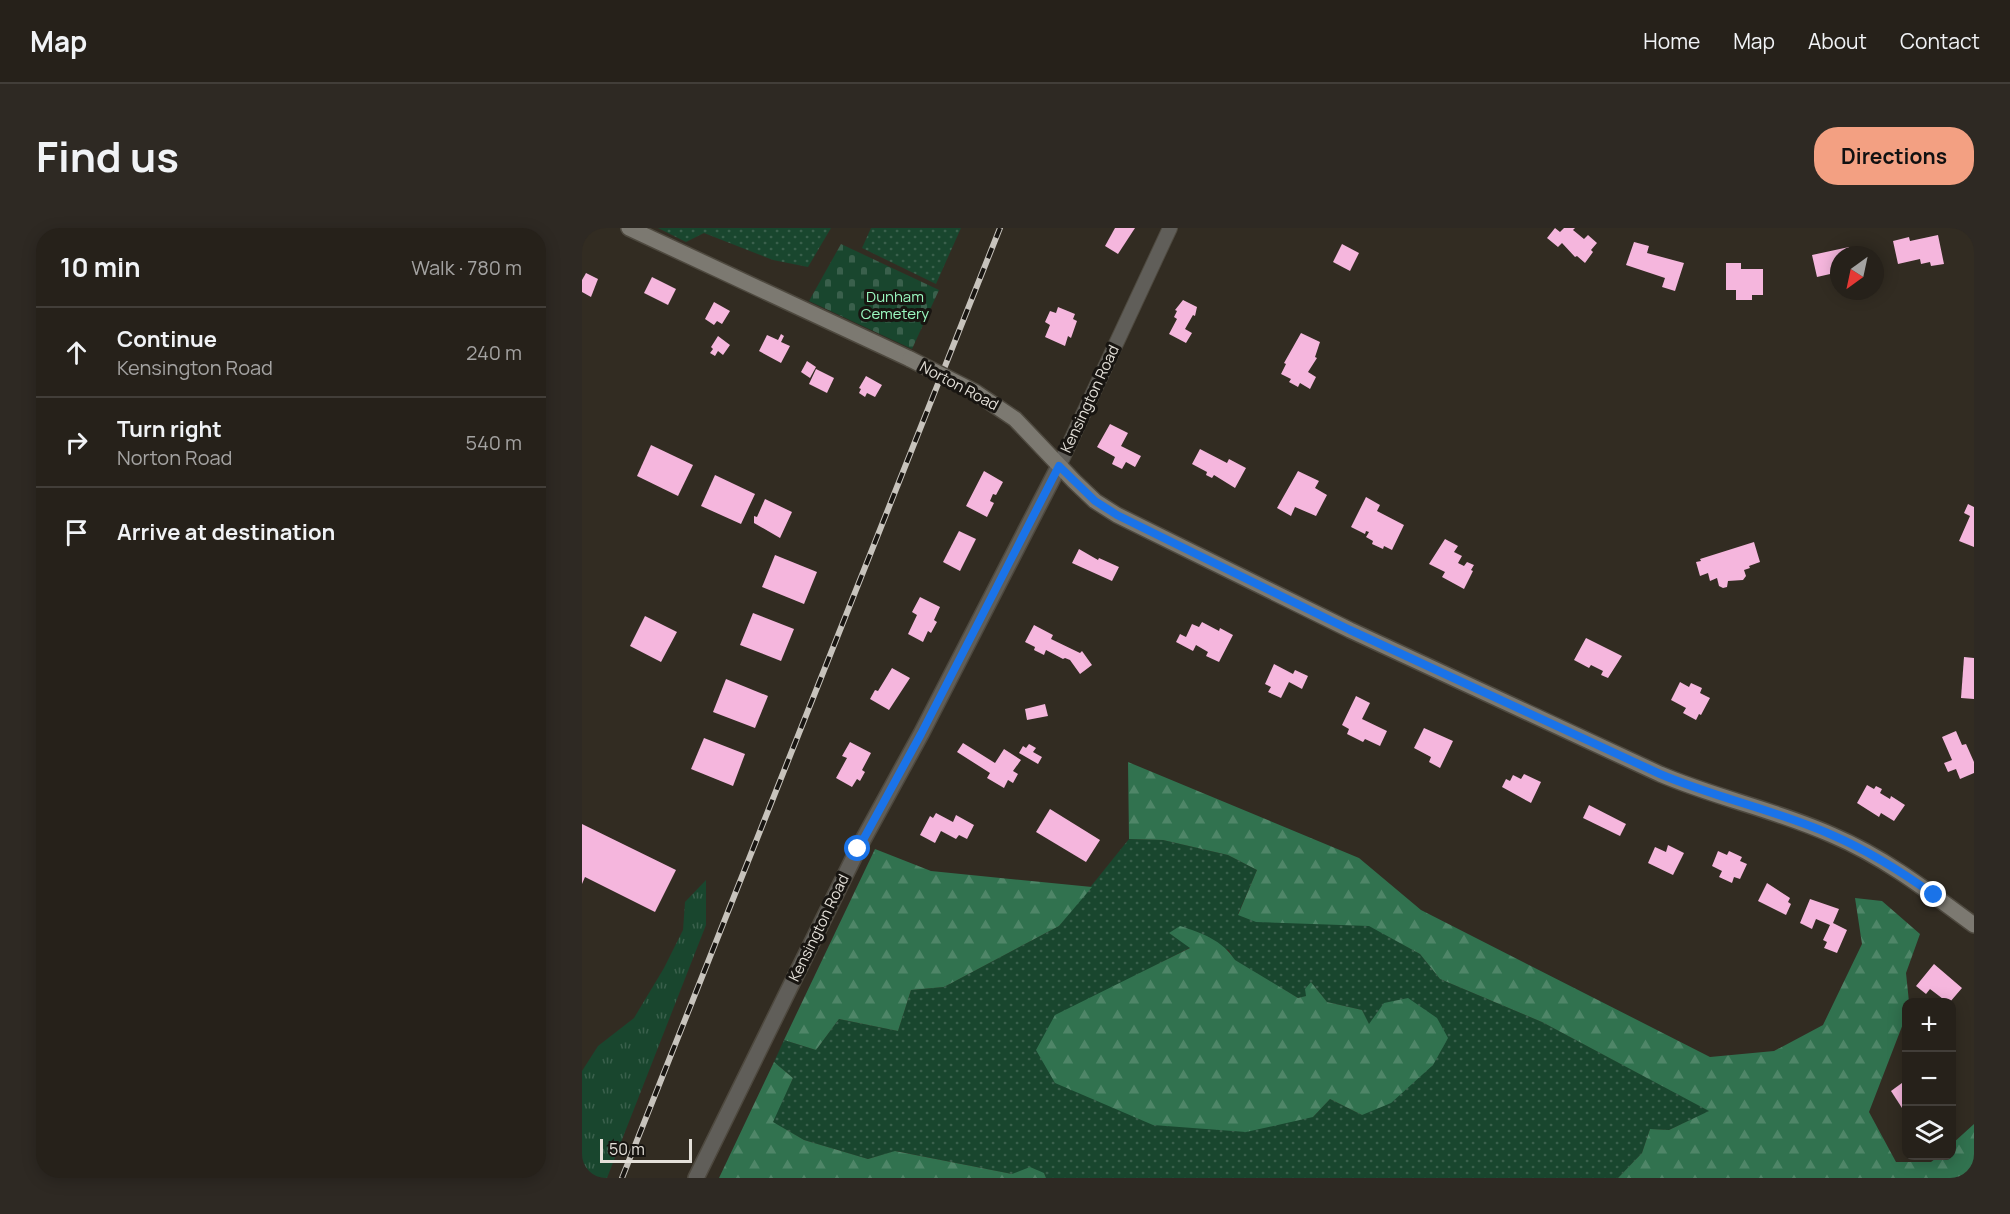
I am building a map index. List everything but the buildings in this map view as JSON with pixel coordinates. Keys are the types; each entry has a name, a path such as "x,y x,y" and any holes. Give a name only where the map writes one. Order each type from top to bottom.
{"main road":[{"name":"Norton Road","path":"629,228 975,392 1015,418 1095,501 1117,515 1350,630 1660,774 1697,790 1831,834 1906,875 1974,925"}],"street":[{"name":"Kensington Road","path":"696,1178 858,849 921,734 1059,466 1170,228"}],"green space":[{"path":"658,228 831,228 808,267 773,260 704,233 686,242"},
{"path":"871,228 961,228 936,284 862,248"},
{"name":"Dunham Cemetery","path":"841,244 939,290 912,349 809,301"},
{"path":"1128,762 1359,858 1421,910 1710,1057 1774,1051 1823,1025 1862,944 1855,898 1882,901 1920,934 1906,973 1909,998 1902,998 1902,1026 1869,1112 1896,1162 1956,1160 1956,1140 1974,1124 1974,1178 1618,1178 1642,1153 1650,1129 1669,1130 1709,1111 1542,1022 1440,979 1420,954 1369,926 1256,922 1238,915 1257,870 1228,855 1163,840 1129,839"},
{"path":"1129,839 1163,840 1228,855 1257,870 1238,914 1369,925 1420,954 1440,979 1542,1022 1710,1111 1669,1130 1650,1129 1642,1153 1618,1178 1046,1178 1044,1173 1012,1174 896,1151 868,1159 804,1140 772,1122 793,1078 774,1062 784,1040 816,1050 839,1019 898,1031 911,990 944,987 1059,926","holes":["1169,933 1229,950 1234,960 1298,998 1307,996 1311,982 1327,1002 1362,1010 1369,1025 1362,1115 1330,1099 1313,1117 1135,976 1191,947"]},
{"path":"875,849 931,871 1092,887 1059,926 944,987 911,990 898,1031 839,1019 816,1050 784,1040"},
{"path":"706,880 706,925 607,1178 582,1178 582,1071 598,1046 634,1018 664,968 683,930 685,902"},
{"path":"1180,926 1211,938 1224,947 1235,960 1298,998 1306,996 1305,989 1311,982 1327,1002 1362,1010 1369,1024 1384,1003 1408,998 1437,1018 1448,1038 1433,1065 1391,1103 1362,1115 1330,1099 1313,1117 1246,1132 1153,1125 1055,1083 1036,1050 1055,1015 1190,948 1169,933"},
{"path":"774,1062 793,1078 773,1122 804,1140 868,1159 895,1151 1012,1174 1030,1167 1044,1173 1046,1178 719,1178"}],"railway":[{"path":"622,1178 1000,228"}],"route":[{"path":"858,849 921,734 1059,466 1095,501 1117,515 1274,593 1660,774 1697,790 1831,834 1871,854 1934,895"}]}
